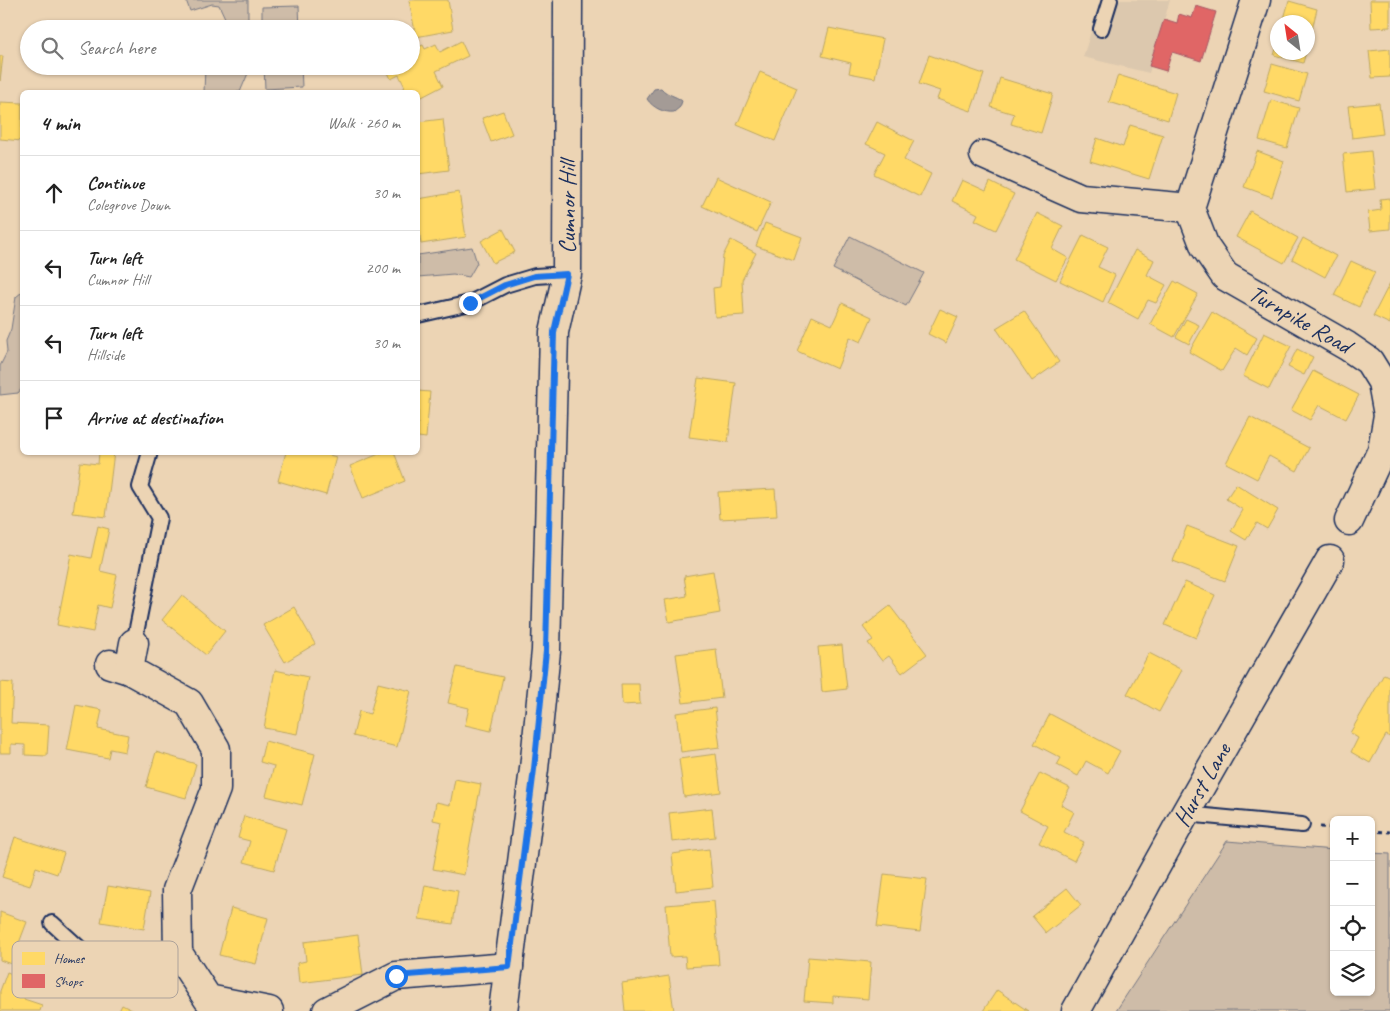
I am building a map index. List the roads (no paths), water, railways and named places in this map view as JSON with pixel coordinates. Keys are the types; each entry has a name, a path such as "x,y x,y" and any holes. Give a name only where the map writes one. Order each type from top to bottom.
{"street":[{"name":"Cumnor Hill","path":"503,1011 534,769 546,651 554,332 567,274 568,0"},
{"path":"984,155 1081,198 1190,208 1256,0"},
{"name":"Turnpike Road","path":"1190,208 1205,247 1225,276 1369,360 1382,382 1388,415 1382,450 1349,521"},
{"name":"Hurst Lane","path":"1076,1011 1185,814 1330,560"},
{"path":"134,643 119,667 189,703 216,749 216,789 177,890 178,941"},
{"path":"178,953 208,999 269,1011"},
{"path":"327,1011 396,976 509,967"}],"lane":[{"path":"1101,29 1110,0"},
{"path":"420,315 470,303 505,285 527,278 567,274"},
{"path":"134,643 159,518 140,487 149,455"},
{"path":"1185,814 1302,825"},
{"path":"52,923 72,941"}]}
